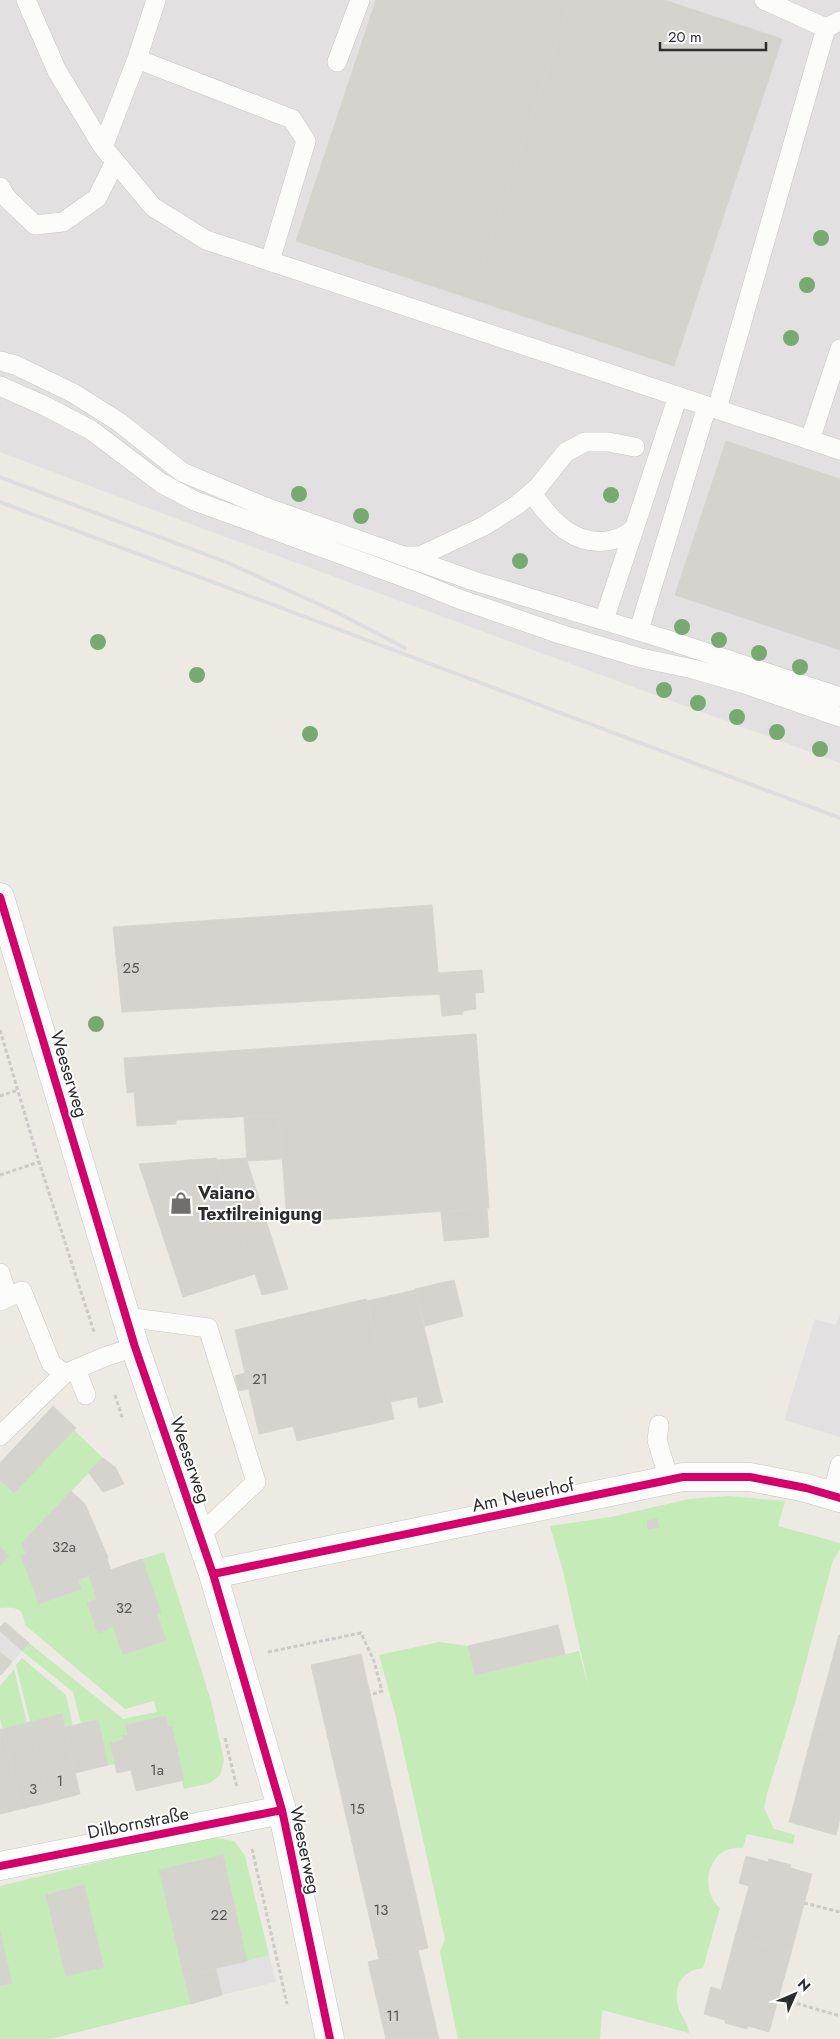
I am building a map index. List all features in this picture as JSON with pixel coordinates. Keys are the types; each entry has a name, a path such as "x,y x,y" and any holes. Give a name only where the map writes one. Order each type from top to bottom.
{"street":[{"name":"Weeserweg","path":"0,897 126,1317 213,1574 282,1810 330,2039"},
{"name":"Am Neuerhof","path":"213,1574 684,1477 750,1477 806,1488 836,1497"},
{"name":"Dilbornstraße","path":"0,1866 282,1810"}],"lane":[{"path":"26,0 57,71 103,147 153,207 206,240 840,450"},
{"path":"103,147 137,58 156,0"},
{"path":"337,62 360,0"},
{"path":"639,630 712,407 833,24 764,0"},
{"path":"137,58 292,119 306,141 270,261"},
{"path":"0,187 6,197 35,225 63,222 97,198 115,162"},
{"path":"810,440 840,349"},
{"path":"0,361 15,365 73,393 118,422 182,472 265,507 474,582 639,630 840,697"},
{"path":"0,386 45,406 91,430 161,482 195,501 459,599 560,634 631,655 693,669 742,683 840,717"},
{"path":"604,620 678,396"},
{"path":"403,556 420,556 464,536 517,505 538,487 566,452 585,442 608,442 635,447"},
{"path":"532,493 540,506 576,538 598,543 618,539 631,532 634,527"},
{"path":"0,1273 4,1299 22,1292 51,1363 70,1371 86,1396"},
{"path":"126,1317 208,1328 256,1482 200,1535"},
{"path":"0,1436 70,1371 136,1347"},
{"path":"659,1425 657,1440 669,1480"},
{"path":"836,1497 840,1465"}],"path":[{"path":"0,1030 39,1162 125,1425"},
{"path":"0,1096 18,1090"},
{"path":"0,1175 39,1162"},
{"path":"238,1660 361,1633 374,1661 382,1692 370,1695"},
{"path":"223,1732 289,2012"},
{"path":"804,1903 840,1912"},
{"path":"778,1998 840,2016"}],"shaded area":[{"path":"0,0 840,0 840,763 0,452"},
{"path":"840,1314 840,1437 784,1420 815,1319 836,1325"},
{"path":"0,1631 22,1651 12,1662 0,1652"},
{"path":"269,1955 276,1982 222,1995 216,1969"}],"green space":[{"path":"74,1430 103,1458 22,1543 26,1554 21,1556 40,1604 81,1589 78,1580 89,1576 97,1599 87,1603 98,1633 113,1627 123,1655 165,1640 157,1614 161,1612 142,1559 164,1552 211,1701 224,1760 220,1775 210,1783 184,1789 182,1780 184,1780 172,1726 168,1727 166,1716 123,1736 124,1740 110,1743 115,1764 108,1765 98,1721 81,1724 73,1692 22,1651 29,1643 123,1719 157,1712 154,1701 125,1709 25,1625 21,1611 15,1608 0,1608 0,1566 9,1556 0,1547 0,1480 14,1493"},
{"path":"729,1496 785,1501 778,1526 840,1543 840,1550 833,1560 795,1703 764,1808 774,1829 795,1835 793,1844 747,1834 743,1848 731,1848 722,1853 710,1869 709,1890 713,1900 720,1908 703,1968 688,1973 683,1977 677,1989 677,2004 688,2026 689,2033 602,2010 600,2039 458,2039 440,1952 445,1939 395,1713 379,1655 439,1642 468,1646 475,1675 579,1651 589,1689 564,1575 550,1526 611,1517 689,1499"},
{"path":"22,1658 66,1695 73,1726 65,1727 62,1715 30,1722 16,1665"},
{"path":"14,1669 27,1723 3,1729 0,1719 0,1686"},
{"path":"206,1836 234,1841 245,1856 269,1955 247,1961 223,1855 159,1870 191,2004 50,2039 0,2039 0,1886","holes":["84,1886 104,1967 67,1975"]}],"building":[{"path":"376,0 571,0 472,299 296,241"},
{"path":"571,0 664,0 782,39 674,366 472,299"},
{"path":"726,441 840,479 840,650 675,595"},
{"path":"432,905 440,994 122,1012 113,927"},
{"path":"482,970 484,992 475,993 476,1009 463,1011 463,1014 442,1016 438,973"},
{"path":"476,1034 482,1113 280,1128 279,1115 176,1120 176,1124 137,1126 134,1092 127,1093 124,1058"},
{"path":"482,1113 489,1208 287,1222 280,1128"},
{"path":"279,1115 282,1159 247,1161 244,1117"},
{"path":"216,1158 255,1274 183,1297 139,1164"},
{"path":"246,1158 288,1289 262,1295 217,1160"},
{"path":"487,1208 489,1237 444,1241 441,1212"},
{"path":"454,1280 463,1316 425,1326 415,1289"},
{"path":"415,1290 440,1392 390,1402 367,1301"},
{"path":"366,1299 391,1404 259,1434 235,1330"},
{"path":"245,1373 248,1389 238,1391 235,1376"},
{"path":"440,1392 443,1402 419,1408 417,1396"},
{"path":"391,1404 394,1419 297,1441 293,1426"},
{"path":"53,1406 76,1428 14,1493 0,1480 0,1463"},
{"path":"103,1458 116,1468 124,1484 103,1492 88,1472"},
{"path":"71,1491 85,1504 108,1557 110,1567 78,1580 81,1589 39,1604 21,1556 26,1554 22,1543"},
{"path":"657,1519 659,1527 648,1529 647,1521"},
{"path":"0,1547 9,1556 0,1566"},
{"path":"142,1559 161,1612 157,1614 166,1640 123,1655 113,1627 98,1633 87,1603 97,1599 89,1576 110,1567 110,1570"},
{"path":"5,1622 29,1643 22,1651 0,1631 0,1627"},
{"path":"558,1625 565,1654 475,1675 468,1646"},
{"path":"840,1635 840,1735 814,1727"},
{"path":"0,1652 12,1662 1,1675 0,1674"},
{"path":"361,1654 428,1948 379,1959 311,1665"},
{"path":"62,1714 80,1794 50,1802 30,1722"},
{"path":"166,1716 168,1727 172,1726 184,1780 136,1791 131,1770 117,1773 110,1743 124,1740 123,1736 128,1735 126,1725"},
{"path":"98,1720 108,1765 75,1773 65,1727"},
{"path":"30,1722 50,1802 21,1809 3,1729"},
{"path":"814,1727 840,1735 840,1819 836,1835 789,1822"},
{"path":"0,1729 3,1729 21,1809 0,1814"},
{"path":"223,1855 247,1961 184,1976 159,1870"},
{"path":"746,1856 768,1862 769,1859 791,1865 790,1868 812,1874 791,1953 735,1937 749,1886 739,1883"},
{"path":"84,1885 104,1967 66,1976 46,1895"},
{"path":"0,1932 12,1983 0,1985"},
{"path":"735,1937 791,1953 769,2032 748,2026 747,2029 725,2023 725,2020 704,2014 711,1987 721,1990"},
{"path":"418,1950 439,2039 386,2039 368,1962"},
{"path":"216,1969 222,1995 191,2004 184,1976"}],"railway":[{"path":"0,477 226,562 336,612 405,648"},
{"path":"0,502 840,818"}],"cycle path":[{"path":"0,897 135,1347 213,1574 282,1810 330,2039"},
{"path":"213,1574 683,1477 750,1477 806,1488 840,1498"},
{"path":"0,1866 282,1810"}],"place":[{"name":"Vaiano Textilreinigung","path":"181,1203"}]}
